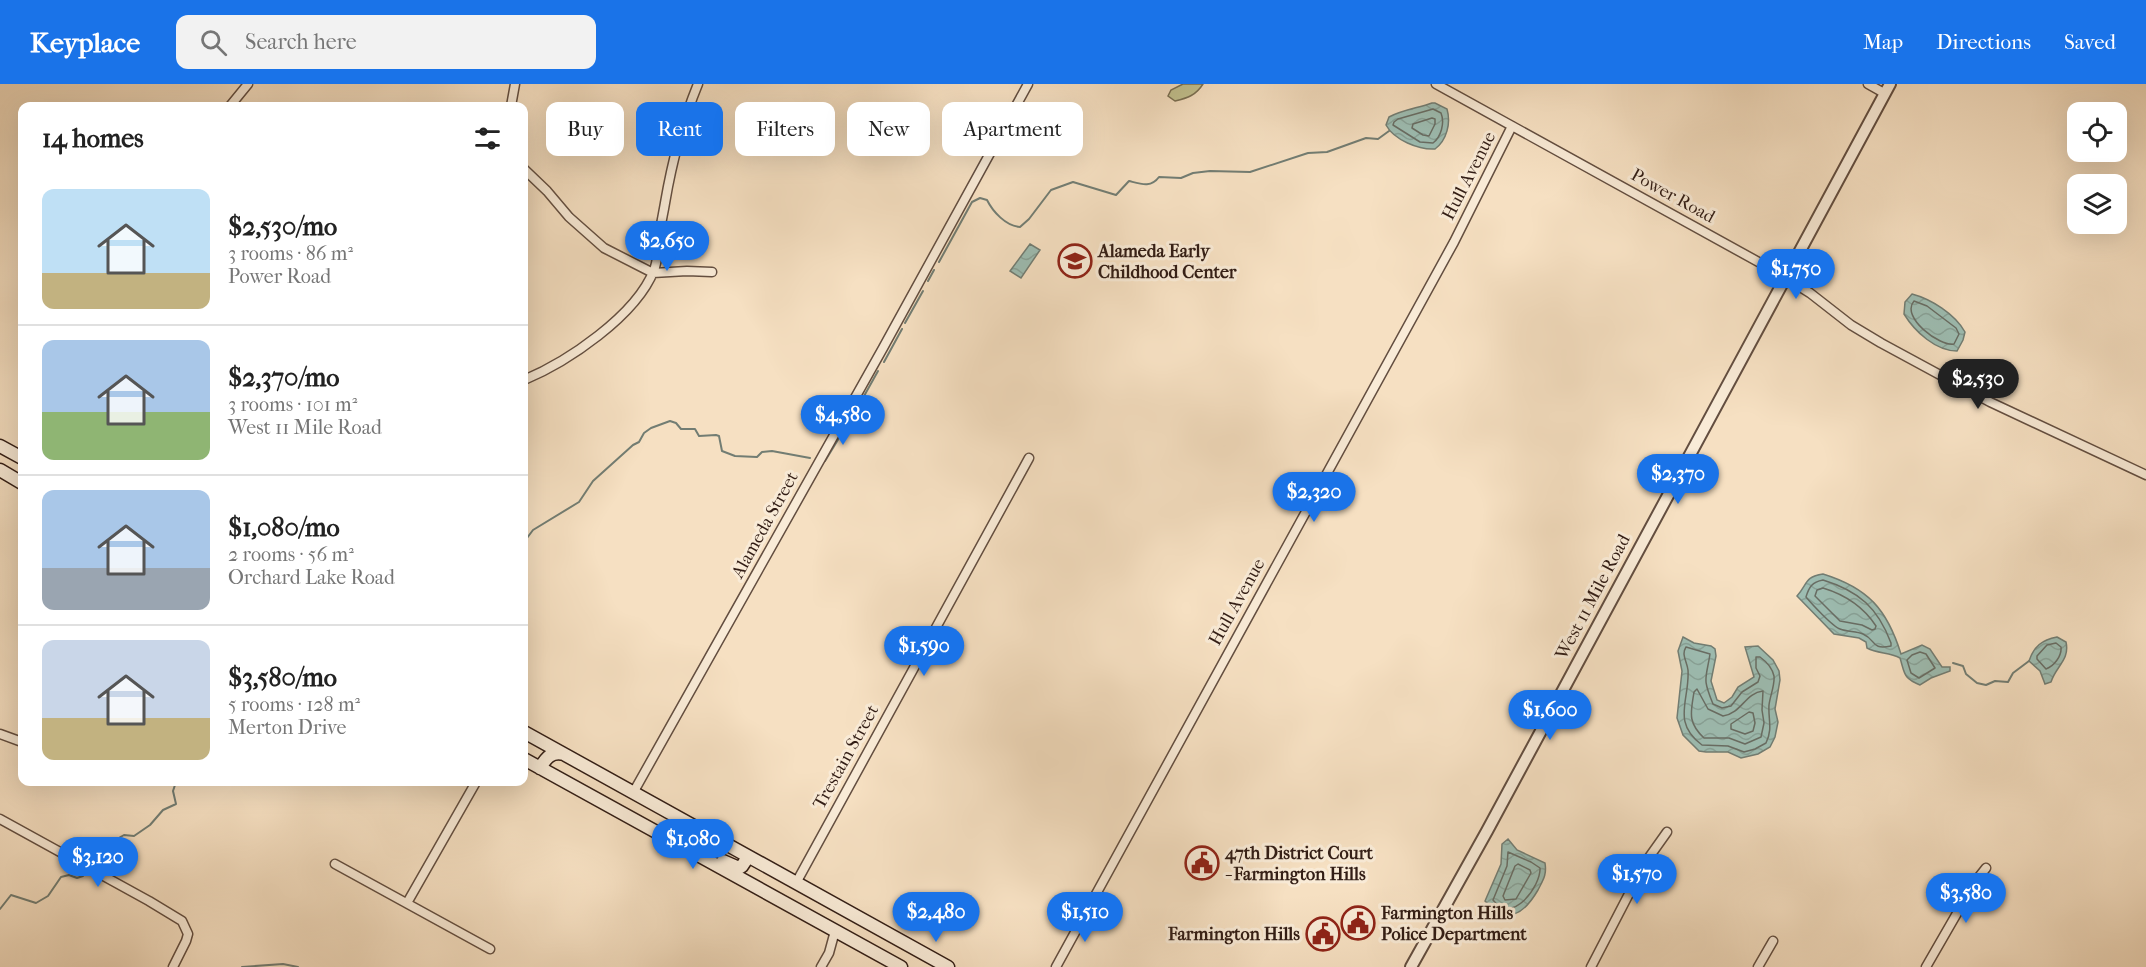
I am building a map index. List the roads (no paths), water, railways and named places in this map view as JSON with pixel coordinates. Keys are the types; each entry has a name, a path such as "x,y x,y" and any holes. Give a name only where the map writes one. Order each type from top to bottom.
{"main road":[{"path":"0,446 18,457"},
{"path":"18,463 5,473 18,481"},
{"path":"528,734 948,967"},
{"path":"540,768 549,755 554,753 565,755"},
{"path":"528,761 901,967"},
{"path":"643,825 657,827 675,834 734,867 742,866 748,857"},
{"path":"835,931 842,919 856,916"}],"street":[{"path":"233,102 248,84"},
{"path":"512,102 515,84"},
{"path":"528,378 570,357 601,333 639,295 653,273 657,263 675,149 698,84"},
{"name":"Alameda Street","path":"633,793 1028,84"},
{"name":"Power Road","path":"1436,84 1785,277 1851,325 1881,343 1990,402 2145,472"},
{"path":"1868,84 1887,89"},
{"name":"West 11 Mile Road","path":"1412,967 1887,89"},
{"name":"Hull Avenue","path":"1056,967 1454,242 1512,126"},
{"path":"528,173 547,191 568,217 604,248 653,273 712,272"},
{"name":"Trestain Street","path":"796,883 1029,458"},
{"path":"0,734 18,741"},
{"path":"407,903 474,786"},
{"path":"0,819 182,921 188,934 173,967"},
{"path":"1591,967 1645,863 1667,832"},
{"path":"335,864 490,949"},
{"path":"1926,967 1975,882 1986,868"},
{"path":"821,967 829,953 835,931"},
{"path":"1758,967 1773,941"}],"water":[{"path":"1432,103 1447,109 1448,120 1445,136 1435,149 1422,148 1408,143 1395,135 1386,125 1389,117"},
{"path":"1030,244 1040,250 1021,278 1010,271"},
{"path":"1912,294 1942,308 1961,325 1965,332 1957,351 1934,344 1920,334 1909,321 1904,314 1905,302"},
{"path":"1823,574 1852,586 1874,602 1889,624 1901,654 1922,645 1930,649 1942,667 1950,667 1950,671 1920,685 1906,675 1900,658 1867,648 1866,642 1859,638 1834,634 1797,596 1809,579"},
{"path":"1683,637 1715,649 1716,656 1711,681 1717,700 1724,703 1732,697 1738,687 1754,677 1745,647 1758,646 1773,660 1779,671 1780,680 1775,709 1778,722 1770,747 1758,754 1741,758 1728,752 1699,751 1683,735 1677,718 1682,671 1678,651"},
{"path":"2057,637 2066,642 2066,654 2051,682 2045,684 2040,671 2029,661 2039,644"},
{"path":"1508,839 1517,850 1545,863 1545,874 1538,890 1527,905 1521,911 1508,915 1493,909 1485,901 1501,864 1502,844"}],"waterway":[{"path":"939,262 972,202 980,198 987,200 996,214 1005,221 1020,227 1051,190 1073,182 1116,195 1129,181 1146,184 1153,183 1159,177 1181,178 1193,173 1210,171 1250,172 1308,153 1327,152 1366,138 1378,139 1389,131"},
{"path":"928,281 934,270"},
{"path":"905,323 923,291"},
{"path":"884,362 902,329"},
{"path":"854,414 878,371"},
{"path":"825,461 850,420"},
{"path":"528,537 533,530 579,502 593,481 639,442 644,433 670,421 676,423 681,429 695,429 699,436 719,436 722,451 735,456 757,457 762,452 772,451 810,458"},
{"path":"1953,663 1963,666 1966,674 1977,683 1986,685 1995,681 2008,682 2013,673 2029,661"},
{"path":"99,860 110,843 124,835 134,836 150,825 163,810 176,804 173,791 175,786"},
{"path":"0,909 11,895 36,903 48,896 61,877 83,876"},
{"path":"242,967 283,964 298,967"}],"place":[{"name":"Alameda Early Childhood Center","path":"1075,261"},
{"name":"47th District Court - Farmington Hills","path":"1202,863"},
{"name":"Farmington Hills Police Department","path":"1358,923"},
{"name":"Farmington Hills","path":"1323,934"}]}
